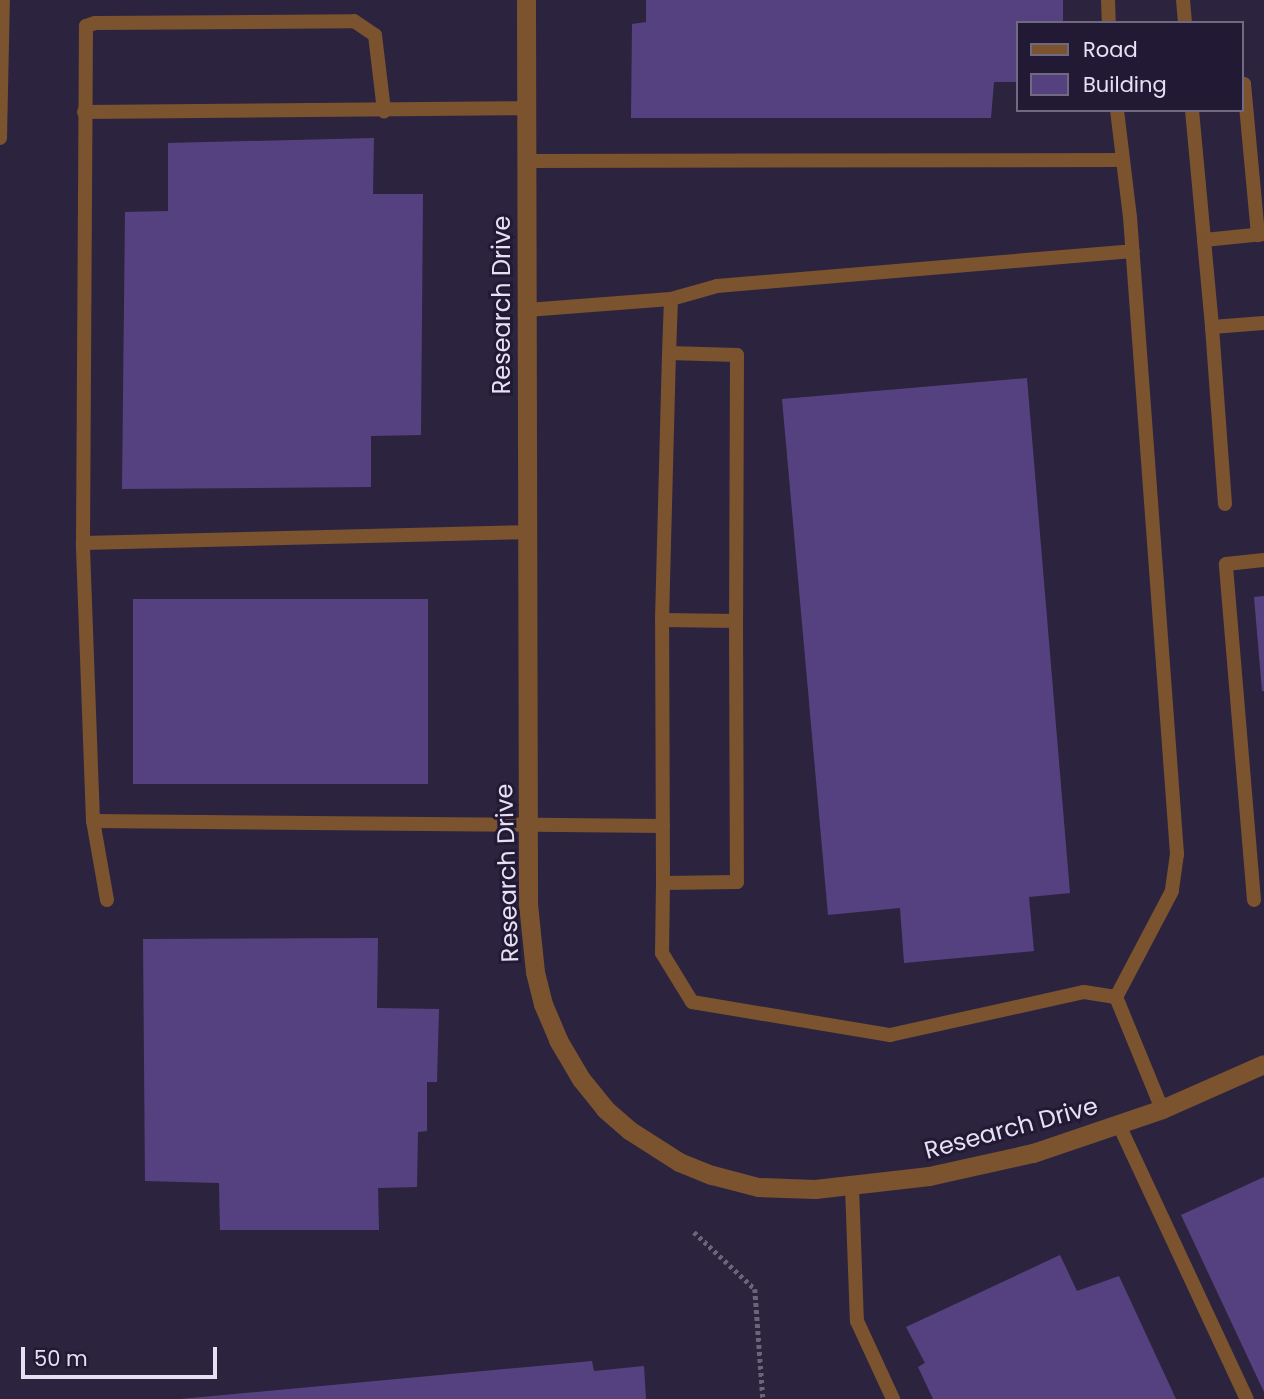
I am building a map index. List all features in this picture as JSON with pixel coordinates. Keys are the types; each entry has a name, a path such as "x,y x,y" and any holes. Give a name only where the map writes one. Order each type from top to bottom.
{"street":[{"name":"Research Drive","path":"526,0 527,827 530,939 543,1004 558,1040 581,1079 605,1109 654,1148 712,1175 758,1187 852,1187 983,1165 1119,1125 1264,1064"}],"lane":[{"path":"0,138 3,0"},
{"path":"1108,0 1109,21"},
{"path":"1185,21 1183,0 1195,0"},
{"path":"107,900 93,821 83,543 86,26 95,23 354,22 375,34 384,111"},
{"path":"1204,240 1261,234 1243,85"},
{"path":"84,112 526,108"},
{"path":"1116,997 1172,891 1177,854 1133,251 1117,112"},
{"path":"1192,112 1225,504"},
{"path":"526,161 1123,160"},
{"path":"527,310 671,299 717,286 1133,251"},
{"path":"671,299 662,620 662,953 692,1002 890,1035 1084,992 1116,997"},
{"path":"1212,327 1264,323"},
{"path":"663,883 737,882 737,355 670,353"},
{"path":"83,543 527,531"},
{"path":"1254,900 1226,564 1264,560"},
{"path":"662,620 736,621"},
{"path":"93,821 473,822 527,827 663,826"},
{"path":"1116,997 1162,1109"},
{"path":"1119,1125 1247,1399"},
{"path":"852,1187 857,1321 893,1399"}],"path":[{"path":"694,1232 755,1289 763,1399"}],"building":[{"path":"646,0 1063,0 1063,21 1016,21 1016,82 994,82 991,118 631,118 632,24 646,22"},
{"path":"374,138 373,194 423,194 421,435 371,436 371,487 122,489 125,212 168,211 168,143"},
{"path":"1027,378 1070,893 1029,897 1034,951 904,963 900,908 828,915 782,399"},
{"path":"1264,596 1264,691 1262,691 1254,597"},
{"path":"133,599 428,599 428,784 133,784"},
{"path":"378,938 377,1008 439,1009 437,1082 427,1082 427,1131 418,1132 417,1187 378,1188 379,1230 220,1230 219,1183 145,1181 143,939"},
{"path":"1264,1177 1264,1392 1181,1215"},
{"path":"1060,1255 1077,1291 1119,1276 1176,1399 933,1399 918,1367 925,1363 906,1327"},
{"path":"592,1361 594,1371 644,1366 646,1399 180,1399"}]}
